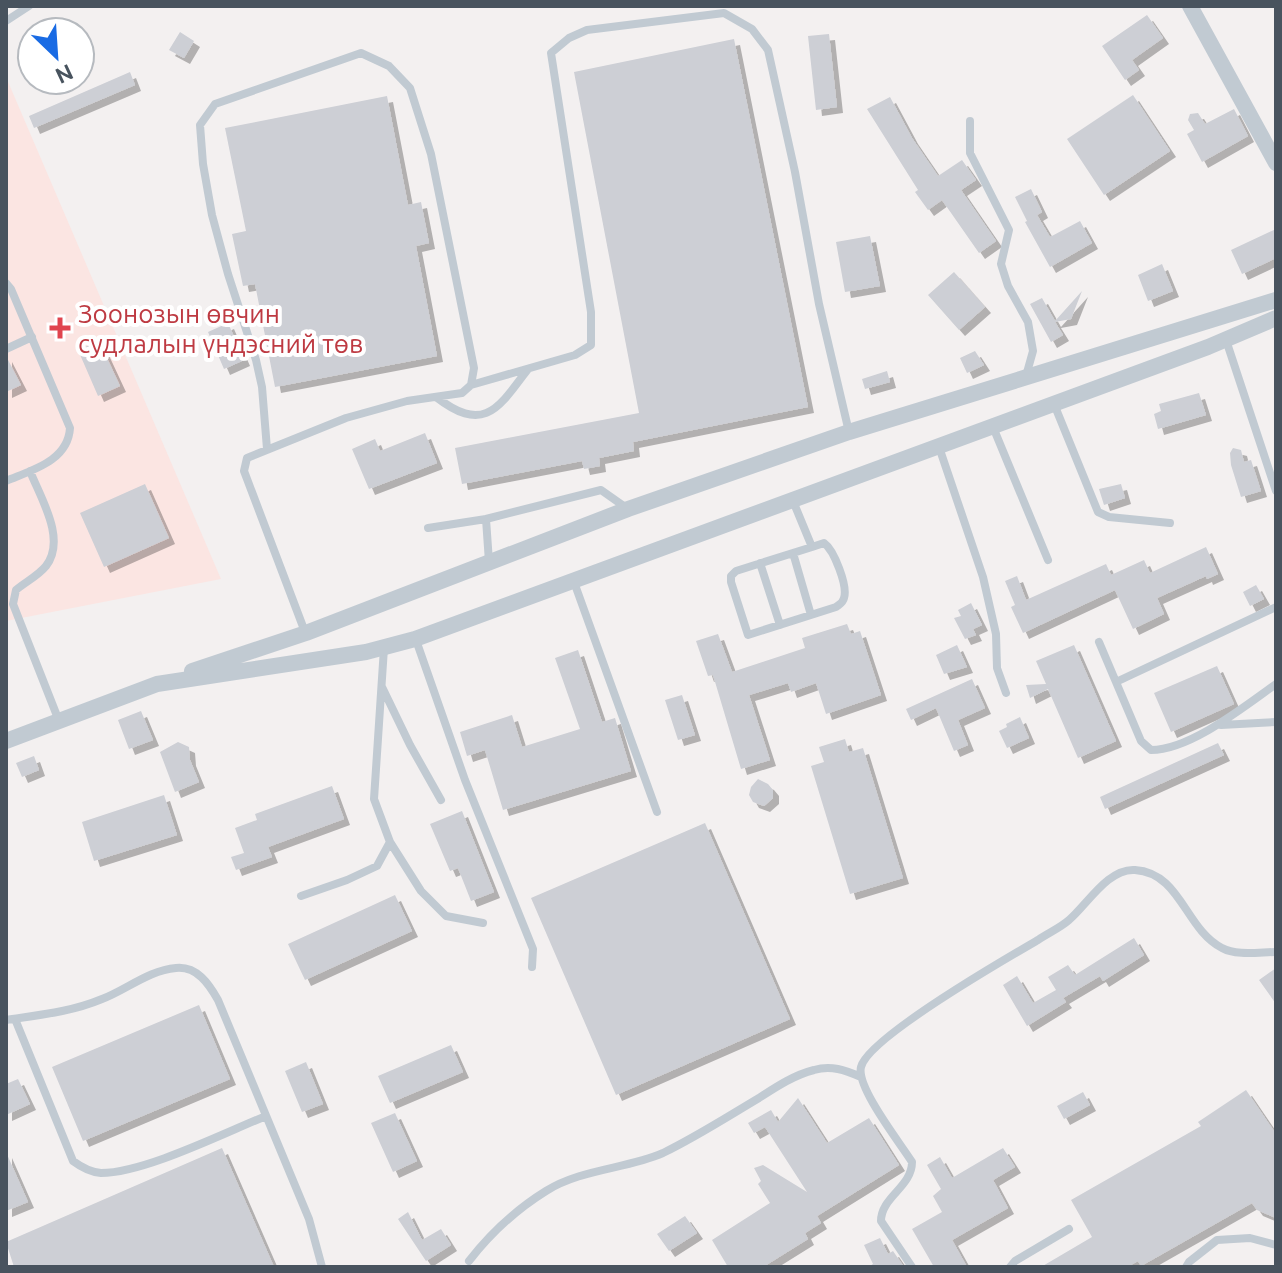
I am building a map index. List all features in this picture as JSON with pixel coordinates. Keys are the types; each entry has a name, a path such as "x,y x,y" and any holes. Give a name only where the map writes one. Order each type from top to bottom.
{"street":[{"path":"1190,6 1276,163"},
{"path":"6,741 157,684 306,633 628,509 849,432 1276,300"},
{"path":"157,684 384,647 415,639 993,427 1226,340 1276,318"}],"lane":[{"path":"6,21 29,6"},
{"path":"306,633 244,471 247,458 346,418 407,401 462,393 471,385 575,355 591,345 593,329 551,53 569,38 587,30 724,13 752,29 768,50 795,172 819,304 849,432"},
{"path":"267,449 262,387 212,215 200,125 215,104 361,53 389,66 410,88 431,154 474,368 471,385"},
{"path":"970,121 970,153 1009,230 1001,264 1008,286 1028,322 1033,351 1025,376"},
{"path":"6,283 70,428 68,441 60,453 6,481"},
{"path":"6,349 32,337"},
{"path":"1226,340 1276,491"},
{"path":"436,397 454,411 474,417 486,415 499,406 528,368"},
{"path":"1054,404 1098,512 1109,517 1170,523"},
{"path":"993,427 1048,560"},
{"path":"939,447 983,577 996,634 997,668 1006,693"},
{"path":"30,471 50,522 54,545 44,568 16,590 13,604 59,721"},
{"path":"428,528 486,519 601,490 628,509"},
{"path":"793,501 812,547"},
{"path":"486,519 489,562"},
{"path":"824,543 833,551 845,594 843,602 752,635 746,631 731,576 736,571 812,547 824,543"},
{"path":"793,553 811,615"},
{"path":"760,563 780,625"},
{"path":"574,582 657,812"},
{"path":"1116,682 1276,607"},
{"path":"415,639 465,780 533,949 532,967"},
{"path":"1099,642 1141,741 1151,750 1163,750 1218,725 1276,684"},
{"path":"384,647 374,799 390,842 421,891 446,916 483,923"},
{"path":"382,686 441,800"},
{"path":"1218,725 1276,722"},
{"path":"301,896 377,866 390,842"},
{"path":"912,1267 881,1221 881,1214 912,1171 912,1162 874,1104 861,1077 861,1067 866,1057 928,1007 1068,921 1102,885 1129,869 1150,871 1164,879 1208,938 1224,950 1276,952"},
{"path":"266,1116 134,1169 100,1173 84,1169 73,1161 11,1020 69,1010 105,999 138,980 176,968 189,970 206,979 218,1000 309,1219 322,1267"},
{"path":"469,1261 484,1242 520,1209 548,1190 580,1176 658,1155 690,1140 782,1084 811,1071 827,1067 861,1077"},
{"path":"1010,1267 1069,1229"},
{"path":"1186,1267 1217,1240 1250,1238 1276,1245"}],"shaded area":[{"name":"Зоонозын өвчин судлалын үндэсний төв","path":"6,77 221,579 6,621"}],"building":[{"path":"1147,15 1163,38 1132,60 1139,70 1125,80 1102,46"},
{"path":"180,32 194,41 184,58 169,50"},
{"path":"829,34 837,107 816,110 808,36"},
{"path":"734,39 808,407 633,442 634,451 599,458 600,466 584,469 582,461 462,484 455,448 639,413 574,72"},
{"path":"130,72 135,85 34,128 29,116 75,96 96,96 96,87"},
{"path":"1133,95 1170,151 1104,195 1067,139"},
{"path":"387,96 408,205 421,202 429,243 416,246 437,356 275,387 255,284 243,286 232,234 246,231 225,128"},
{"path":"890,97 912,138 938,176 962,160 976,180 961,190 996,241 979,253 942,200 928,210 867,109"},
{"path":"1234,109 1248,136 1202,162 1187,134 1194,130 1188,120 1190,114 1198,113 1205,124"},
{"path":"1031,189 1042,212 1037,215 1050,237 1080,221 1092,243 1050,267 1015,197"},
{"path":"1276,229 1276,258 1242,274 1231,250"},
{"path":"870,236 880,286 845,292 836,242"},
{"path":"1162,264 1173,291 1148,301 1138,275"},
{"path":"954,272 985,307 959,330 928,295"},
{"path":"1082,291 1071,319 1055,322 1063,335 1051,342 1030,304 1042,298 1055,321"},
{"path":"228,323 244,360 224,369 208,332"},
{"path":"99,341 120,386 98,396 78,350"},
{"path":"975,351 984,365 967,373 960,358"},
{"path":"6,356 21,385 6,392"},
{"path":"887,371 890,382 865,389 862,379"},
{"path":"1199,393 1206,415 1158,429 1154,414 1161,411 1159,404"},
{"path":"425,433 437,463 369,489 352,449 375,439 380,451"},
{"path":"1233,448 1241,450 1244,462 1251,460 1261,491 1241,497 1231,465"},
{"path":"145,484 169,538 104,567 80,513"},
{"path":"1121,484 1125,498 1104,505 1099,489"},
{"path":"1206,547 1218,574 1207,579 1206,576 1157,598 1164,614 1133,629 1115,590 1023,633 1011,607 1015,605 1005,581 1017,576 1026,600 1106,564 1111,575 1144,560 1150,573"},
{"path":"1256,585 1264,599 1250,606 1243,592"},
{"path":"971,603 982,625 973,629 976,635 965,639 954,618 961,616 958,610"},
{"path":"847,624 851,634 860,631 881,695 826,714 816,683 791,692 788,683 749,695 770,760 741,769 713,675 708,676 696,641 718,634 732,672 805,648 802,638"},
{"path":"957,645 967,667 944,674 936,655"},
{"path":"1074,645 1116,741 1078,758 1048,689 1030,698 1026,685 1046,684 1036,661"},
{"path":"578,650 602,722 615,718 631,771 503,810 485,750 467,756 460,732 512,715 522,747 580,729 555,658"},
{"path":"1217,666 1234,704 1171,732 1154,693"},
{"path":"972,679 985,708 958,720 968,745 954,751 936,708 911,720 906,709"},
{"path":"682,695 695,735 678,740 665,700"},
{"path":"141,711 153,740 129,749 118,720"},
{"path":"1020,717 1029,738 1007,748 999,731"},
{"path":"845,739 849,752 863,748 903,878 850,894 811,766 824,762 819,747"},
{"path":"178,742 189,747 190,760 199,782 175,792 160,752"},
{"path":"1218,743 1224,755 1105,809 1100,797"},
{"path":"34,756 39,770 22,777 16,763"},
{"path":"758,779 773,790 773,798 764,806 753,802 749,795"},
{"path":"332,786 344,819 268,847 272,857 236,870 231,857 244,853 235,828 257,820 255,814"},
{"path":"164,795 177,835 94,861 82,822"},
{"path":"462,811 494,892 471,901 458,868 450,871 430,824"},
{"path":"705,823 790,1019 616,1095 531,898"},
{"path":"395,895 412,931 305,980 288,944"},
{"path":"1134,938 1144,955 1103,981 1100,976 1063,998 1066,1002 1027,1026 1003,985 1017,976 1033,1003 1056,990 1048,977 1068,965 1075,975"},
{"path":"1276,968 1276,1004 1259,980"},
{"path":"199,1005 230,1079 83,1141 52,1067"},
{"path":"451,1045 463,1072 390,1103 378,1076"},
{"path":"306,1062 323,1104 302,1112 285,1071"},
{"path":"18,1079 30,1104 6,1115 6,1084"},
{"path":"1246,1090 1276,1134 1276,1218 1257,1210 1252,1203 1141,1266 1138,1261 1127,1267 1041,1267 1092,1237 1071,1200 1201,1126 1198,1122"},
{"path":"1083,1092 1090,1105 1064,1119 1057,1106"},
{"path":"798,1098 827,1143 869,1118 899,1165 817,1216 821,1223 805,1233 808,1239 763,1267 728,1267 712,1240 770,1203 758,1184 761,1181 754,1168 763,1165 807,1192 765,1127 754,1133 748,1123 771,1110 778,1122"},
{"path":"395,1113 417,1161 393,1172 371,1123"},
{"path":"222,1148 274,1267 14,1267 6,1242"},
{"path":"1003,1148 1015,1167 993,1180 1008,1208 952,1240 967,1267 934,1267 912,1229 942,1212 933,1196 941,1189 927,1165 940,1157 952,1178"},
{"path":"6,1152 28,1202 6,1211"},
{"path":"408,1212 422,1240 441,1229 451,1245 426,1261 398,1219"},
{"path":"685,1216 697,1233 669,1251 657,1234"},
{"path":"880,1238 888,1254 893,1251 904,1267 868,1267 873,1264 864,1245"}],"place":[{"name":"Зоонозын өвчин судлалын үндэсний төв","path":"60,328"}]}
